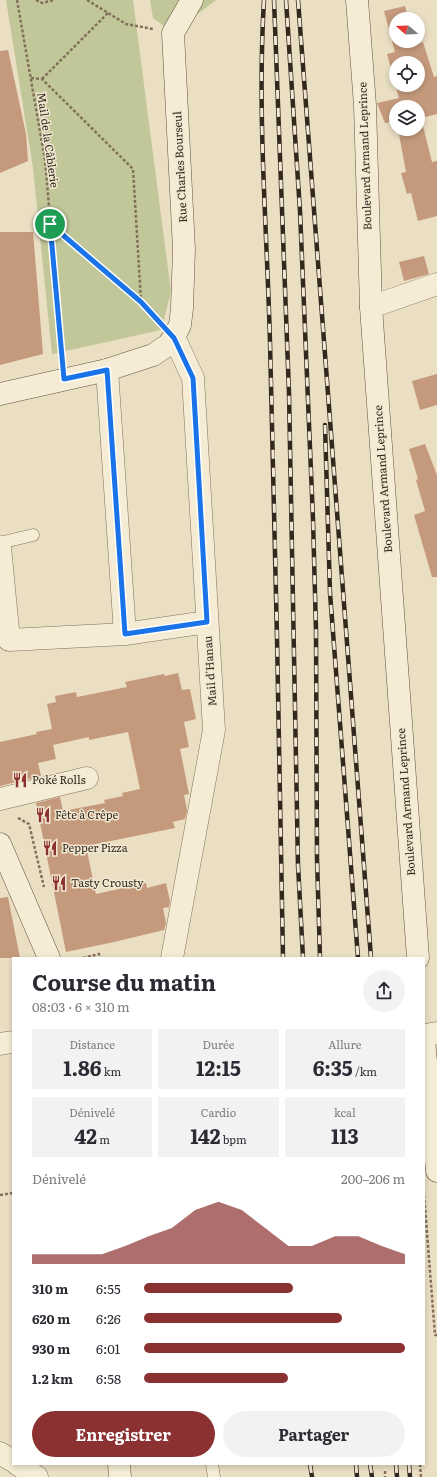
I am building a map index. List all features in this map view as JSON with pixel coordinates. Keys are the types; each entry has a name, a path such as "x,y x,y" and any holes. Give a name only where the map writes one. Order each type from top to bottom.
{"street":[{"path":"173,33 192,0"},
{"name":"Boulevard Armand Leprince","path":"357,0 365,105 370,307 418,957"},
{"name":"Rue Charles Bourseul","path":"173,33 184,249 182,308 180,324 174,338"},
{"path":"370,307 437,284"},
{"path":"0,394 107,370 153,354 168,345 174,338"},
{"name":"Mail d'Hanau","path":"172,957 214,730 193,378 174,338"},
{"path":"107,370 125,634"},
{"path":"0,547 9,640 125,634 207,622"},
{"path":"0,799 87,778"},
{"path":"0,844 49,957"},
{"path":"425,1035 437,1033"},
{"path":"0,1044 12,1042"},
{"path":"425,1049 436,1142 437,1171"},
{"path":"0,1453 12,1460"},
{"path":"19,1465 37,1477"},
{"path":"119,1465 120,1477"}],"lane":[{"path":"0,543 33,535"},
{"path":"212,1465 214,1477"}],"path":[{"name":"Mail de la Câblerie","path":"16,0 45,160 64,379"},
{"path":"36,0 42,3 54,0"},
{"path":"87,0 126,24 173,33"},
{"path":"42,79 108,13"},
{"path":"30,78 42,79 133,169 141,302"},
{"path":"50,224 141,302 174,338"},
{"path":"87,957 99,954 99,957"},
{"path":"0,1195 12,1193"},
{"path":"425,1208 435,1335 437,1335"},
{"path":"420,1465 421,1477"},
{"path":"385,1471 386,1477"}],"green space":[{"path":"6,0 133,0 171,292 161,330 52,354 33,168"},
{"path":"150,0 216,0 173,33 153,18"}],"building":[{"path":"405,6 406,12 389,12 389,30 384,11"},
{"path":"394,48 425,48 434,77 437,76 437,114 425,117 425,100 390,100 399,98 397,92 425,92 425,56 389,56 389,61 387,54 395,52"},
{"path":"8,50 26,134 28,161 0,173 0,51"},
{"path":"389,100 389,122 385,123 377,103"},
{"path":"425,134 432,162 437,161 437,216 418,221 411,193 407,194 401,173 406,172 399,136 425,136"},
{"path":"0,232 33,232 43,354 0,365"},
{"path":"424,256 429,274 404,281 399,262"},
{"path":"437,374 437,405 420,410 412,381"},
{"path":"425,444 437,475 437,577 432,577 414,515 425,511 416,480 418,479 409,449"},
{"path":"178,673 182,690 190,689 196,719 184,722 189,747 180,749 189,794 184,795 187,810 185,819 173,822 175,828 86,846 96,894 146,883 147,888 166,883 170,901 169,907 163,908 166,923 164,930 66,952 36,803 60,797 63,811 105,803 104,800 123,796 122,793 140,789 128,732 89,740 89,737 53,745 56,759 38,763 41,776 0,786 0,742 37,734 36,732 52,729 47,704 56,702 55,696 76,692 77,697 127,687 125,682 164,674 165,676"},
{"path":"8,897 20,957 0,958 0,898"}],"railway":[{"path":"264,0 262,43 262,128 269,299 276,573 283,957"},
{"path":"274,0 289,393 298,865 303,957"},
{"path":"286,0 300,211 313,519 316,631 317,858 320,957"},
{"path":"298,0 371,957"},
{"path":"325,425 330,593 358,957"},
{"path":"310,1465 312,1477"},
{"path":"356,1465 357,1477"},
{"path":"370,1465 372,1477"},
{"path":"396,1465 397,1477"},
{"path":"409,1465 410,1477"}],"place":[{"name":"Poké Rolls","path":"20,780"},
{"name":"Fête à Crêpe","path":"43,815"},
{"name":"Pepper Pizza","path":"50,848"},
{"name":"Tasty Crousty","path":"59,883"}],"route":[{"path":"50,224 141,302 174,338 193,378 207,622 125,634 107,370 64,379 50,224"}]}
